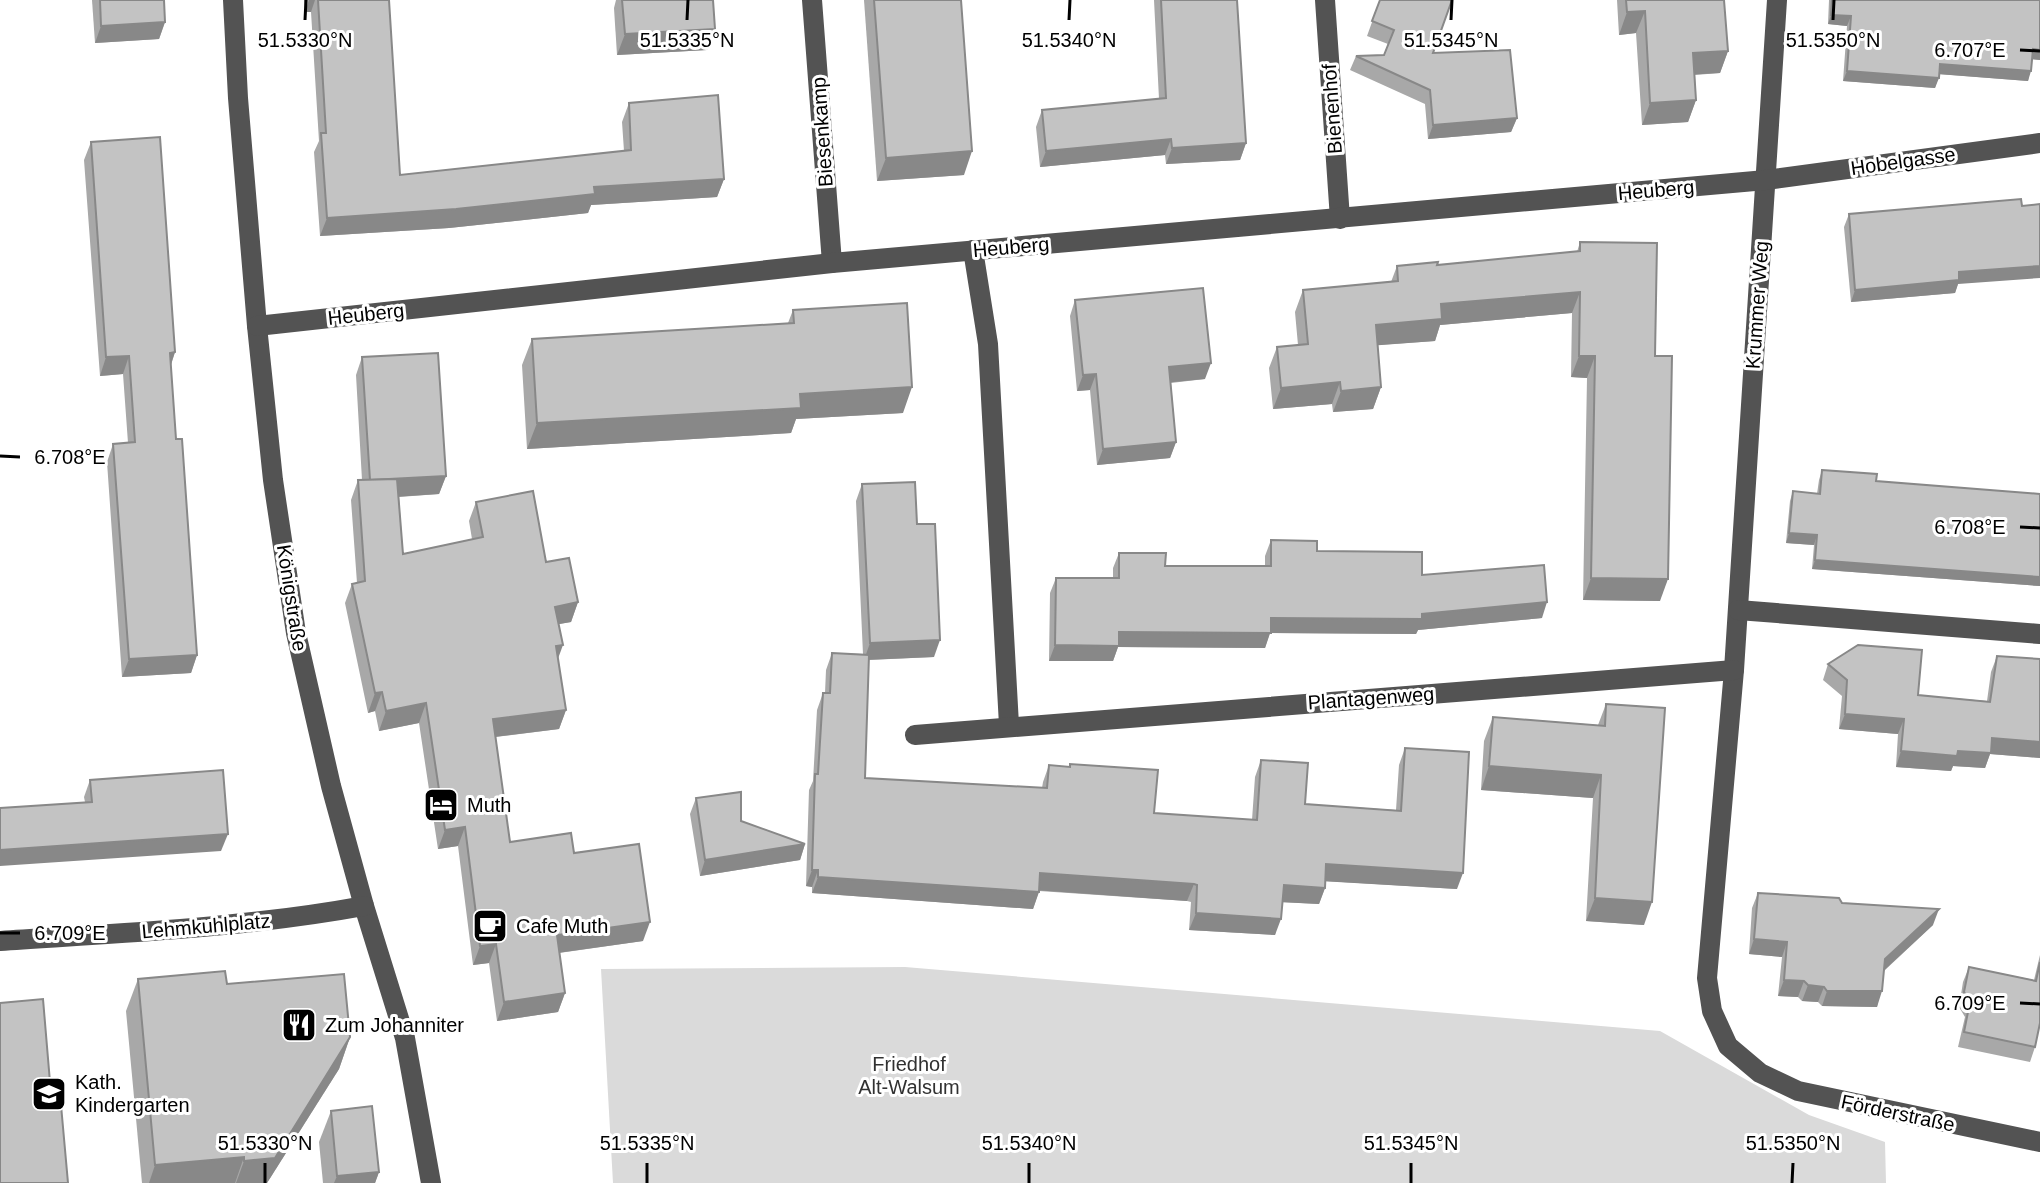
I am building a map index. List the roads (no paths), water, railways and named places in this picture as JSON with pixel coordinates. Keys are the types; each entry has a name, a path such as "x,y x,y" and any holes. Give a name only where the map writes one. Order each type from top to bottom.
{"street":[{"name":"Königstraße","path":"233,0 257,326 273,480 296,633 331,786 405,1038 431,1183"},
{"name":"Biesenkamp","path":"812,0 832,263"},
{"name":"Bienenhof","path":"1325,0 1340,219"},
{"name":"Krummer Weg","path":"1760,1073 1728,1046 1712,1011 1707,978 1734,670 1777,0"},
{"name":"Hobelgasse","path":"1766,180 2040,143"},
{"name":"Heuberg","path":"257,326 832,263 1766,180"},
{"path":"973,250 988,344 1009,725"},
{"path":"1738,610 2040,634"},
{"name":"Plantagenweg","path":"915,735 1009,725 1734,670"},
{"name":"Lehmkuhlplatz","path":"0,941 300,918 364,906"},
{"name":"Förderstraße","path":"1760,1073 1798,1091 2040,1142"}],"place":[{"name":"Muth","path":"441,805"},
{"name":"Cafe Muth","path":"490,926"},
{"name":"Zum Johanniter","path":"299,1025"},
{"name":"Kath. Kindergarten","path":"49,1094"}],"park label":[{"name":"Friedhof Alt-Walsum","path":"909,1076"}]}
